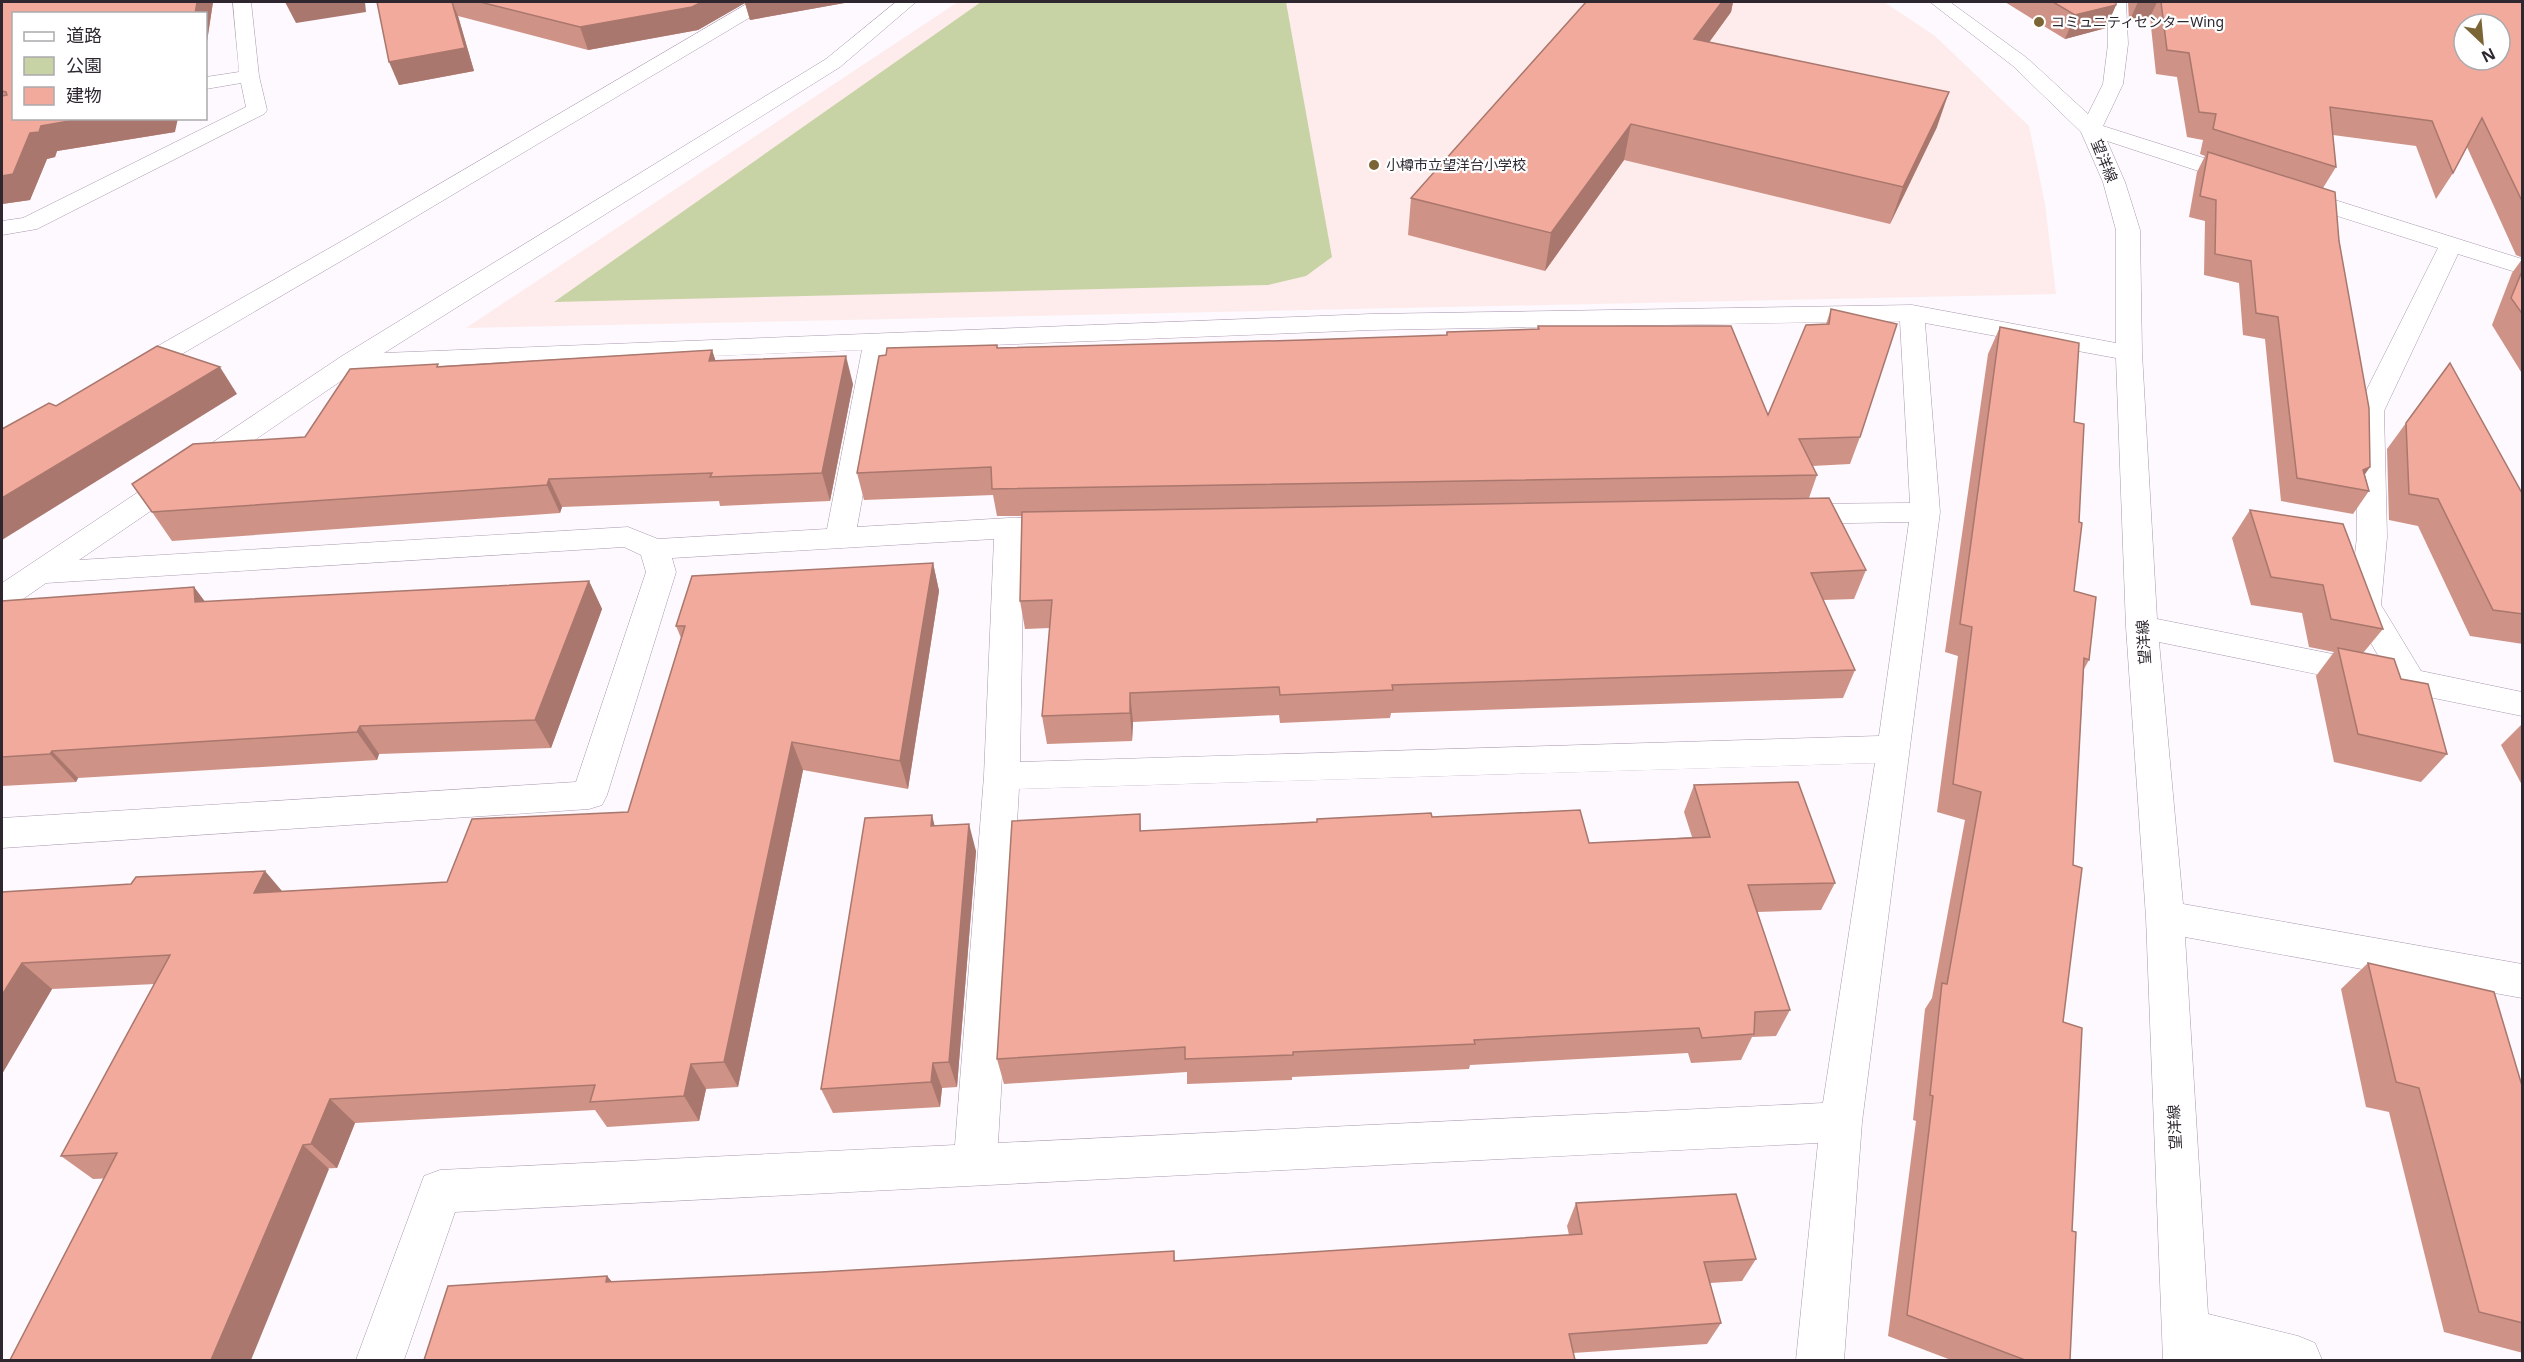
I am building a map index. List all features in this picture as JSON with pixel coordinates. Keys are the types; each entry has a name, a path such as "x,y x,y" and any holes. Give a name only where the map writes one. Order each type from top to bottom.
{"street":[{"path":"2,228 29,224 257,110 249,76 242,2"},
{"path":"113,382 398,218 762,2"},
{"path":"2,598 351,362 833,63 907,2"},
{"name":"望洋線","path":"1939,2 2020,62 2091,129 2114,182 2128,230 2129,353 2142,627 2165,917 2186,1346"},
{"path":"2117,2 2118,44 2113,84 2091,129 2451,246 2523,267"},
{"path":"207,83 249,76"},
{"path":"2411,683 2365,605 2372,537 2370,411 2451,246"},
{"path":"351,362 1371,322 1912,313 2129,353"},
{"path":"1820,1360 1841,1122 1925,512 1912,313"},
{"path":"840,538 877,341"},
{"path":"1758,515 1925,512"},
{"path":"39,573 628,537 654,549 1010,528 1093,526"},
{"path":"975,1166 1002,776 1010,528"},
{"path":"2,833 589,795 661,572 654,549"},
{"path":"2142,627 2523,704"},
{"path":"1002,776 1894,749"},
{"path":"2165,917 2523,981"},
{"path":"380,1360 440,1191 1841,1122"},
{"path":"2186,1346 2298,1360"}],"shaded area":[{"name":"小樽市立望洋台小学校","path":"958,2 1884,2 1935,36 2029,126 2045,204 2056,294 466,328"}],"green space":[{"path":"981,2 1286,2 1332,257 1306,276 1268,285 554,302"}],"building":[{"path":"2,2 197,2 195,12 12,12 12,120 75,120 41,126 39,132 30,133 13,174 2,176 2,96 7,95 2,91"},
{"path":"377,2 452,2 465,48 389,62"},
{"path":"480,2 702,2 692,7 580,27"},
{"path":"1586,2 1722,2 1694,39 1949,92 1903,187 1631,124 1551,233 1411,198"},
{"path":"2053,2 2116,2 2116,5 2075,15"},
{"path":"2161,2 2523,2 2523,203 2482,118 2453,173 2432,121 2330,107 2336,167 2213,129 2216,114 2199,112 2189,53 2167,50"},
{"path":"2208,152 2335,192 2339,241 2369,408 2370,467 2363,470 2369,491 2297,478 2278,317 2256,313 2251,261 2215,254 2216,200 2200,196"},
{"path":"2523,269 2523,315 2511,298"},
{"path":"1831,309 1897,324 1860,437 1799,439 1817,475 992,489 991,467 857,473 879,356 886,355 887,348 997,345 997,348 1304,340 1447,335 1447,332 1539,329 1538,326 1731,326 1768,415 1806,325 1829,324"},
{"path":"2000,327 2079,343 2074,422 2084,424 2079,522 2082,523 2074,591 2096,597 2089,660 2084,658 2073,865 2082,868 2063,1022 2082,1028 2072,1231 2076,1232 2070,1360 2025,1360 1907,1315 1933,1096 1930,1095 1942,983 1947,984 1981,792 1953,784 1972,627 1960,624"},
{"path":"157,346 220,367 2,498 2,429 49,403 56,406"},
{"path":"712,350 709,361 846,356 822,473 710,477 712,473 549,479 547,485 152,512 132,484 193,444 305,437 350,369 438,364 437,367"},
{"path":"2450,363 2523,495 2523,614 2493,610 2438,499 2409,494 2406,423"},
{"path":"1829,498 1866,570 1811,573 1855,670 1392,685 1393,690 1280,695 1279,687 1130,693 1130,713 1042,716 1052,600 1020,601 1022,512"},
{"path":"2250,510 2343,524 2383,629 2331,619 2323,585 2271,577"},
{"path":"933,563 900,761 792,742 724,1062 691,1064 684,1096 590,1102 595,1085 330,1099 311,1144 303,1145 211,1360 10,1360 117,1153 61,1156 170,955 22,963 2,995 2,892 131,884 136,877 265,871 254,893 447,882 472,819 628,812 685,626 676,626 692,576"},
{"path":"589,581 535,720 360,726 357,732 52,751 50,754 2,757 2,601 194,587 195,602"},
{"path":"2338,648 2394,659 2401,679 2428,684 2447,754 2358,734"},
{"path":"1798,782 1835,883 1748,885 1790,1010 1755,1012 1754,1034 1702,1038 1699,1028 1474,1040 1475,1044 1293,1052 1293,1055 1185,1059 1185,1047 997,1059 1012,821 1140,814 1140,831 1317,822 1317,819 1431,813 1432,817 1580,810 1589,843 1710,837 1694,785"},
{"path":"932,815 931,826 969,824 949,1062 933,1063 931,1082 821,1089 865,818"},
{"path":"2368,963 2494,992 2523,1089 2523,1323 2479,1312 2419,1088 2396,1082"},
{"path":"1736,1194 1756,1259 1704,1262 1721,1323 1569,1334 1575,1360 424,1360 448,1286 607,1276 606,1282 821,1272 1174,1251 1174,1261 1582,1234 1576,1203"}],"place":[{"name":"コミュニティセンターWing","path":"2039,22"},
{"name":"小樽市立望洋台小学校","path":"1374,165"}]}
